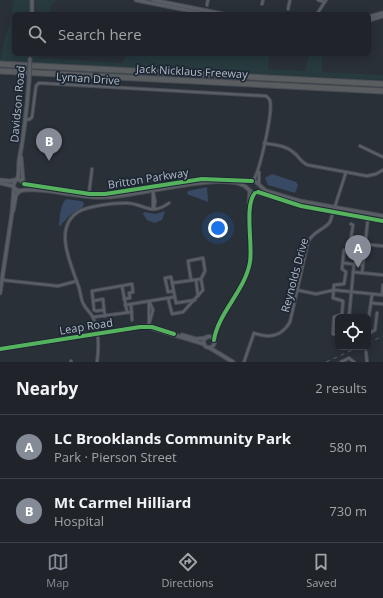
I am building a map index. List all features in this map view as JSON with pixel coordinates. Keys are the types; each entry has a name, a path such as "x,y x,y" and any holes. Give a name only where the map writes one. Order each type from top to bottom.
{"highway":[{"name":"Jack Nicklaus Freeway","path":"0,64 383,83"},
{"name":"Jack Nicklaus Freeway","path":"0,71 383,91"}],"main road":[{"path":"32,0 32,12"},
{"path":"136,0 196,12"},
{"path":"153,0 213,12"},
{"path":"371,16 383,13"},
{"path":"371,19 383,16"},
{"name":"Davidson Road","path":"13,187 21,156 26,120 30,56"},
{"name":"Davidson Road","path":"21,156 24,182 21,190"},
{"name":"Britton Parkway","path":"153,189 202,179 252,181 260,184"},
{"path":"0,181 16,180"},
{"name":"Britton Parkway","path":"16,180 89,195"},
{"path":"0,181 21,190 15,197 0,293"},
{"path":"251,245 248,215 249,190 252,181"},
{"name":"Britton Parkway","path":"21,190 40,189 89,195 218,182 238,183 256,193"},
{"path":"232,362 206,347 204,344 206,338 210,337 220,323 246,276 250,259 251,245 250,208 252,198 260,184 266,191 291,199 383,222"},
{"path":"12,213 13,187"},
{"path":"256,193 302,206 383,216"},
{"path":"210,348 214,342 220,323"},
{"name":"Leap Road","path":"0,349 149,325 204,344"},
{"name":"Leap Road","path":"174,334 196,339 206,338"},
{"path":"210,337 217,349 232,362"}],"street":[{"path":"207,5 208,0"},
{"path":"262,4 263,0"},
{"path":"288,10 290,0"},
{"path":"318,0 326,1 318,12"},
{"name":"Lyman Drive","path":"26,120 32,117 36,86 39,83 263,96 269,98 270,104 264,143"},
{"path":"252,181 258,171 264,143 287,148 305,164 367,176 376,174 383,170"},
{"path":"360,146 383,157"},
{"path":"89,195 92,169"},
{"path":"258,171 260,184"},
{"name":"Reynolds Drive","path":"244,362 254,333 261,336 272,336 283,331 288,325 298,290 309,240 314,234 328,225 346,172"},
{"path":"153,189 152,207 154,209"},
{"path":"97,362 99,349 94,317 84,306 68,257 66,232 67,224 74,215 88,208 126,203 142,208 154,209 162,208 169,203"},
{"path":"362,273 368,218"},
{"path":"335,334 333,334 335,316 342,314 343,301 333,298 334,290 335,284 344,284 346,272 342,270 342,263 344,251 349,250 353,225 350,224"},
{"path":"350,243 383,246"},
{"path":"168,298 172,314 183,312 195,300 202,290 201,279 205,271 203,259 201,258 188,261 191,280"},
{"path":"342,263 363,265"},
{"path":"349,314 354,264"},
{"path":"353,272 383,274"},
{"path":"174,291 168,292 165,278 171,277 174,291 175,302 178,303 195,300"},
{"path":"172,283 201,279"},
{"path":"2,280 58,286 77,281"},
{"path":"196,280 198,296"},
{"path":"104,310 95,311 93,290 132,284 133,292 129,293 130,298 124,299"},
{"path":"298,290 320,294 334,290 383,295 383,285"},
{"path":"122,286 127,312"},
{"path":"369,314 372,294"},
{"path":"125,305 174,297"},
{"path":"93,301 103,299 105,316"},
{"path":"149,325 153,310 150,301"},
{"path":"371,303 383,304"},
{"path":"131,304 132,320"},
{"path":"94,317 132,312"},
{"path":"371,332 375,330 377,313"},
{"path":"366,352 367,362"},
{"path":"341,362 349,358 354,362"}],"green space":[{"path":"13,0 31,0 31,12 12,12"},
{"path":"36,0 57,0 51,6 50,12 36,12"},
{"path":"12,18 12,56 29,56 28,63 0,62 5,37"},
{"path":"32,56 39,56 39,58 122,63 126,56 269,56 268,69 305,71 309,56 322,56 322,72 383,75 383,80 31,63"}],"water":[{"path":"272,174 296,182 298,185 295,193 268,185 265,178"},
{"path":"207,187 208,202 187,194 188,191"},
{"path":"66,199 81,201 84,203 83,207 70,215 60,226 61,211"},
{"path":"165,211 162,220 155,223 147,220 143,214 144,212 156,214"}],"railway":[{"path":"371,342 383,336"},
{"path":"326,362 352,350"}],"cycle path":[{"path":"24,184 90,194 105,194 202,179 252,181"},
{"path":"258,192 301,206 383,221"},
{"path":"214,340 216,330 243,283 247,273 251,255 249,216 250,206 255,193"},
{"path":"0,349 140,327 152,327 174,334"}],"place":[{"name":"Mt Carmel Hilliard","path":"49,161"},
{"name":"LC Brooklands Community Park","path":"358,268"}]}
